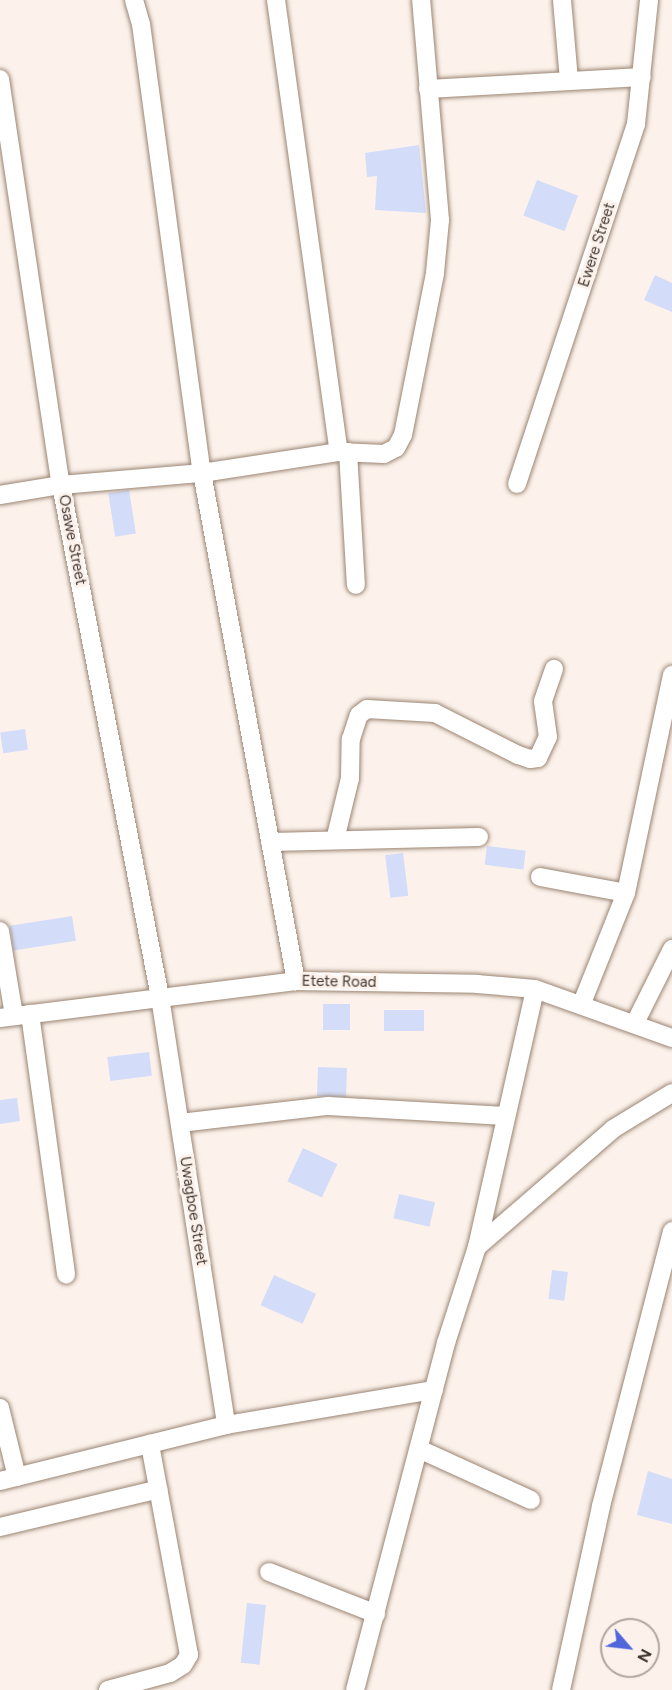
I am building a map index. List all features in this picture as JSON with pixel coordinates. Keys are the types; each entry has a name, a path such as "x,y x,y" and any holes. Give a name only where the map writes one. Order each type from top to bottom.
{"street":[{"path":"134,0 141,24 202,473 296,981"},
{"path":"276,0 343,452 356,585"},
{"path":"0,495 61,485 202,473 343,452 384,454 396,447 403,435 435,273 440,220 421,0"},
{"path":"562,0 569,80"},
{"name":"Ewere Street","path":"517,484 636,124 649,0"},
{"path":"428,89 642,77"},
{"name":"Osawe Street","path":"0,79 61,485 160,997"},
{"path":"335,840 350,778 351,739 359,714 367,709 435,713 530,759 544,751 548,737 543,701 554,669"},
{"path":"582,1003 626,893 672,675"},
{"path":"270,842 479,837"},
{"path":"540,877 626,893"},
{"path":"0,931 66,1275"},
{"path":"635,1023 672,949"},
{"name":"Etete Road","path":"15,1016 296,981 477,984 535,989 582,1003 672,1038"},
{"path":"355,1690 434,1390 477,1247 535,989"},
{"name":"Uwagboe Street","path":"160,997 226,1425"},
{"path":"477,1247 613,1129 672,1093"},
{"path":"180,1123 328,1106 506,1116"},
{"path":"561,1690 601,1506 672,1232"},
{"path":"0,1408 9,1479 226,1425 434,1390"},
{"path":"108,1690 170,1673 183,1665 189,1655 150,1444"},
{"path":"419,1449 531,1500"},
{"path":"0,1527 159,1489"},
{"path":"269,1572 376,1614"}],"building":[{"path":"419,145 426,213 375,210 377,176 367,177 365,153"},
{"path":"537,180 578,196 564,231 523,215"},
{"path":"655,275 672,283 672,312 644,300"},
{"path":"129,490 136,533 115,537 108,493"},
{"path":"25,729 28,750 3,753 0,732"},
{"path":"487,846 526,851 523,870 485,865"},
{"path":"403,853 408,896 390,898 385,855"},
{"path":"72,916 76,941 14,951 10,926"},
{"path":"323,1004 350,1004 350,1030 323,1030"},
{"path":"384,1010 424,1010 424,1031 384,1031"},
{"path":"149,1052 152,1076 110,1081 107,1057"},
{"path":"318,1067 347,1068 346,1097 317,1096"},
{"path":"17,1098 20,1121 0,1124 0,1100"},
{"path":"303,1148 337,1164 322,1198 287,1182"},
{"path":"399,1194 435,1202 429,1227 393,1218"},
{"path":"552,1270 568,1272 564,1301 548,1299"},
{"path":"274,1275 316,1294 303,1324 261,1305"},
{"path":"648,1471 672,1479 672,1524 637,1515"},
{"path":"247,1603 266,1605 260,1665 241,1663"}]}
